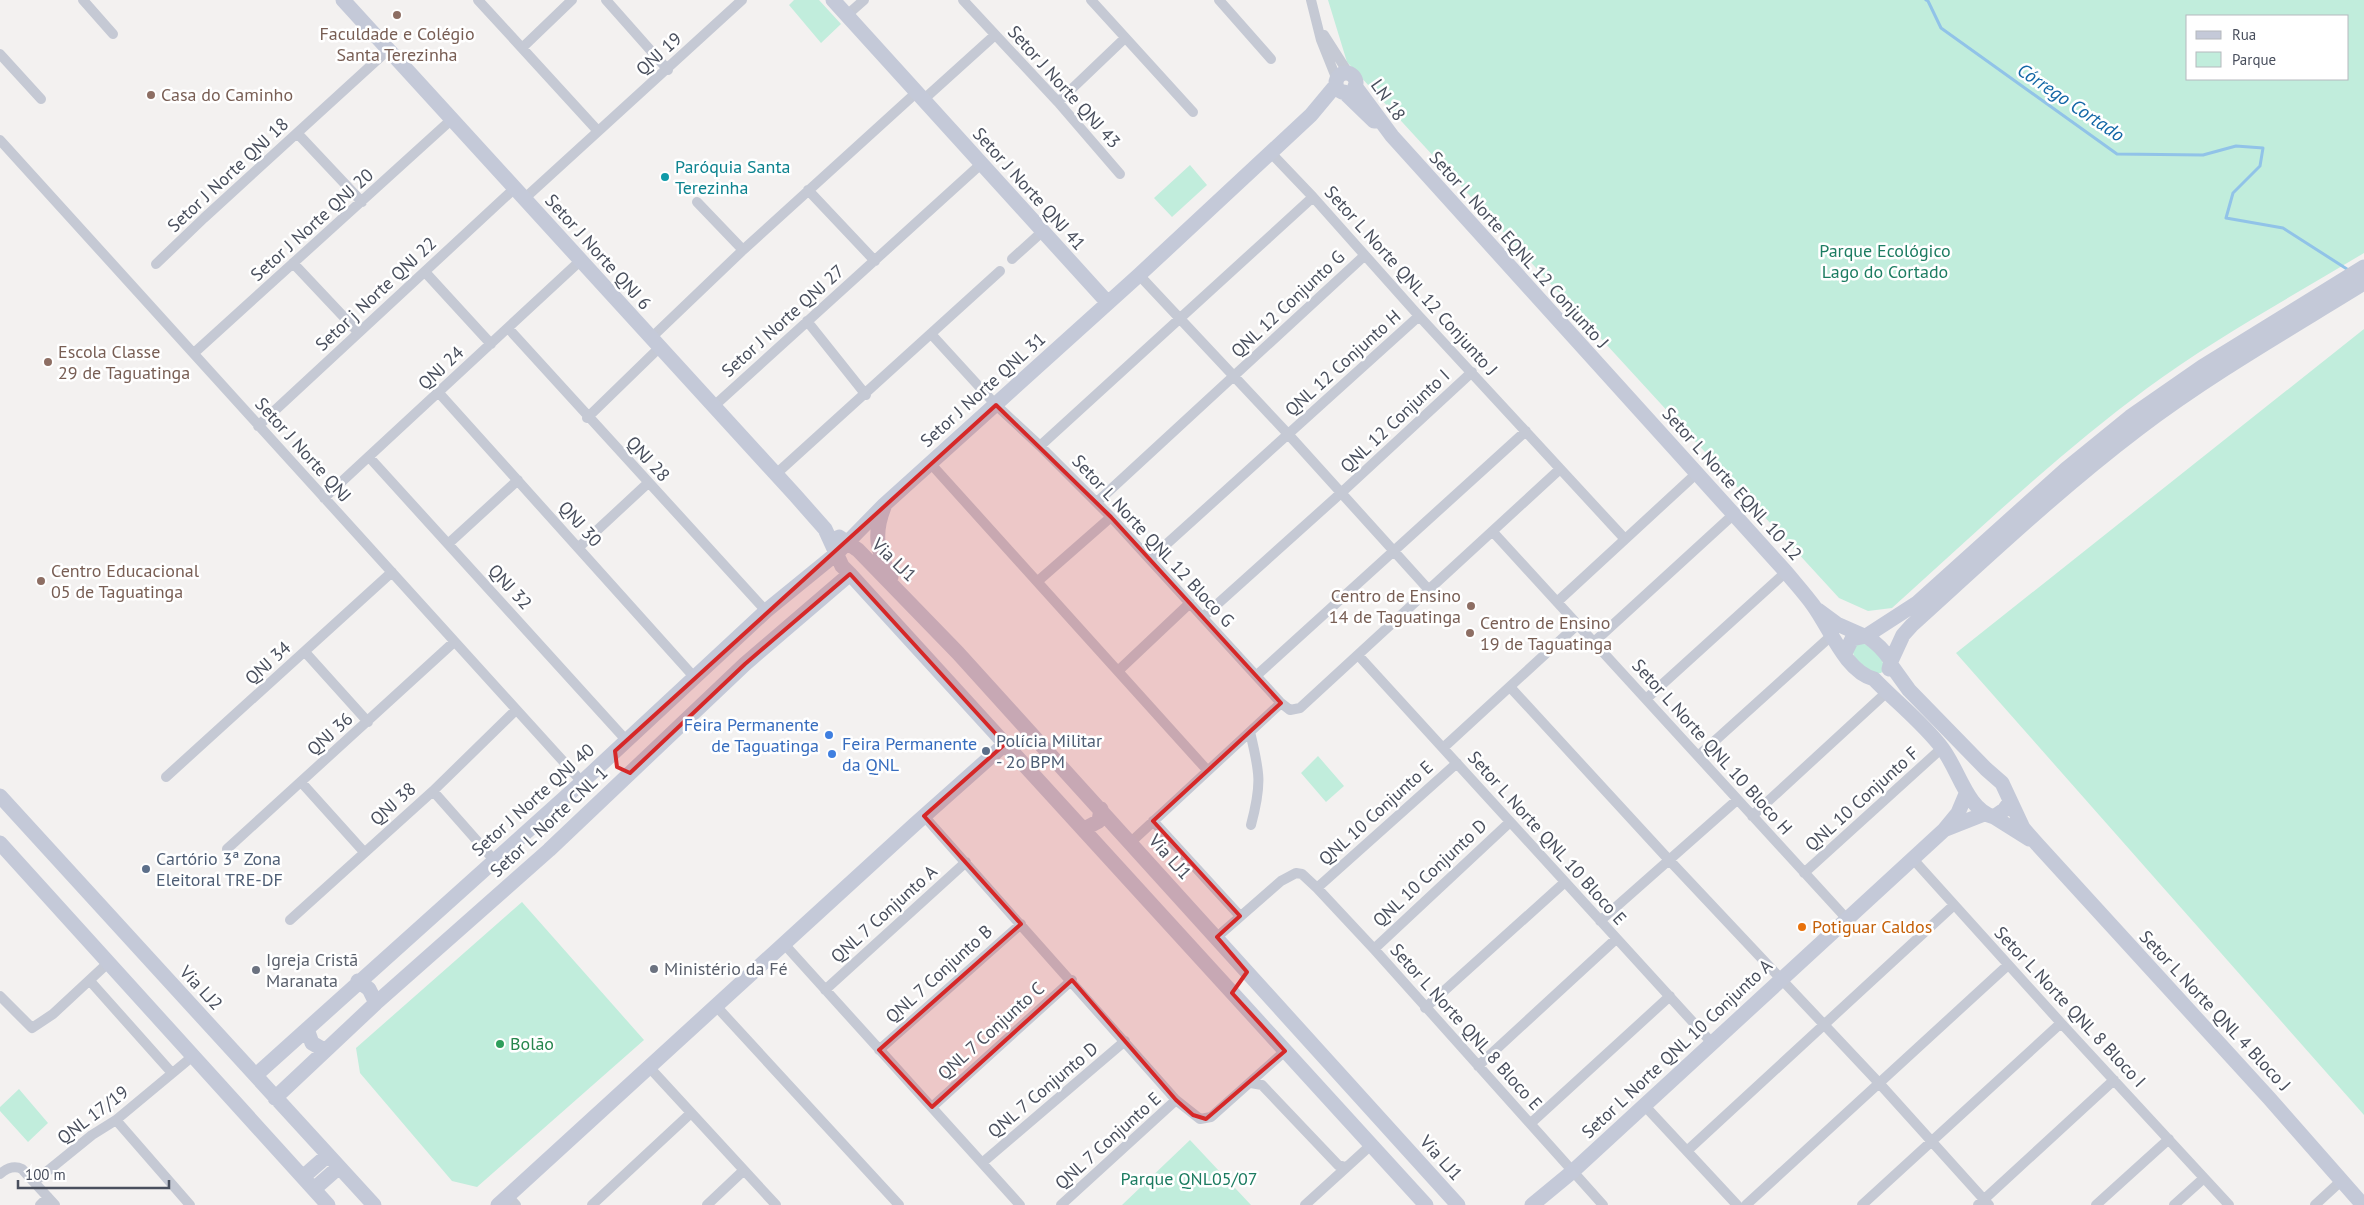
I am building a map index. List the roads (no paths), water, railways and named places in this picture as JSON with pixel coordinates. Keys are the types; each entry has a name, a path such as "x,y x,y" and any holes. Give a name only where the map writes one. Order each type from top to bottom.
{"main road":[{"name":"Setor J Norte QNJ 6","path":"343,0 451,120 521,193 580,261 825,529"},
{"name":"Setor J Norte QNJ 41","path":"832,0 1108,303"},
{"name":"Setor J Norte QNL 31","path":"842,547 884,505 1139,275 1344,85"},
{"name":"LN 18","path":"1344,85 1392,136"},
{"name":"Setor L Norte EQNL 12 Conjunto J","path":"1392,136 1620,388"},
{"path":"1874,679 1885,675 1903,635 1912,625 2068,485 2139,428 2346,286 2364,267"},
{"path":"1845,653 1852,639 1864,636 1917,603 2066,469 2130,417 2202,368 2346,286 2364,283"},
{"name":"Setor L Norte EQNL 10 12","path":"1620,388 1786,572 1814,607"},
{"path":"884,505 878,526 878,551 896,588"},
{"name":"Via LJ1","path":"825,529 842,547 896,588 958,653 1458,1205"},
{"path":"842,547 842,566 1426,1205"},
{"name":"Setor J Norte QNJ 40","path":"256,1076 358,981 582,782 770,608 842,547"},
{"name":"Setor L Norte CNL 1","path":"275,1098 324,1050 549,850 745,664 850,574"},
{"path":"770,608 786,606 792,614 793,621"},
{"path":"1814,607 1836,624 1864,636 1881,646 1909,690 2002,783 2024,828 2036,844"},
{"path":"1814,607 1831,636 1859,671 1874,679 1942,748 1965,789 1989,816 2036,844"},
{"path":"938,670 935,666 939,660 946,655 958,653"},
{"path":"507,1202 649,1067 1005,744"},
{"path":"615,751 614,759 617,767 623,772 630,773"},
{"path":"1944,830 1958,813 1972,773 1986,769"},
{"path":"594,771 608,776 614,788"},
{"name":"Via LJ2","path":"0,796 374,1205"},
{"path":"1944,830 2004,810 2010,802"},
{"path":"1080,826 1086,828 1099,821 1101,809"},
{"name":"Setor L Norte QNL 10 Conjunto A","path":"1532,1205 1572,1172 1846,918 1944,830"},
{"path":"0,842 328,1205"},
{"name":"Setor L Norte QNL 4 Bloco J","path":"2036,844 2269,1098 2363,1205"},
{"path":"1226,987 1233,989 1239,985 1247,972"},
{"path":"358,981 369,989 376,1003"},
{"path":"1246,1009 1247,1002 1252,998 1260,996 1271,999"},
{"path":"307,1029 312,1043 324,1050"},
{"path":"303,1177 328,1155"},
{"path":"314,1189 339,1167"}],"street":[{"path":"83,0 113,34"},
{"path":"478,0 597,130"},
{"path":"522,48 572,0"},
{"path":"606,0 668,70"},
{"path":"846,15 864,0"},
{"name":"Setor J Norte QNJ 43","path":"963,0 1058,102 1120,174"},
{"path":"1090,0 1193,112"},
{"path":"1219,0 1271,59"},
{"path":"1311,0 1315,21 1344,85"},
{"name":"QNJ 19","path":"521,193 668,70 738,1"},
{"path":"588,418 607,399 655,343 743,250 808,190 994,34"},
{"path":"1058,102 1125,38"},
{"name":"Setor J Norte QNJ 18","path":"156,264 388,50"},
{"path":"0,54 40,99"},
{"name":"Setor J Norte QNJ 20","path":"194,354 451,120"},
{"path":"298,134 362,202"},
{"name":"Setor J Norte QNJ","path":"0,140 582,782"},
{"name":"Setor L Norte QNL 12 Conjunto J","path":"1271,153 1314,197 1364,256 1381,271 1419,316 1624,538"},
{"name":"Setor J Norte QNJ 27","path":"714,406 981,164"},
{"path":"808,190 875,261"},
{"name":"Setor j Norte QNJ 22","path":"258,426 425,272 521,193"},
{"path":"1040,446 1314,197"},
{"path":"697,202 743,250"},
{"path":"1012,259 1042,231"},
{"name":"QNL 12 Conjunto G","path":"1097,502 1364,256"},
{"name":"QNJ 24","path":"324,498 580,261"},
{"path":"293,263 358,332"},
{"path":"425,272 491,344"},
{"path":"776,474 866,395 1000,272"},
{"path":"1139,275 1288,434 1429,590"},
{"name":"QNL 12 Conjunto H","path":"1150,559 1419,316"},
{"path":"807,321 866,395"},
{"name":"QNJ 28","path":"508,328 588,418 770,608"},
{"name":"Setor L Norte QNL 12 Bloco G","path":"932,335 996,405 1097,502 1284,706"},
{"name":"QNL 12 Conjunto I","path":"1203,617 1472,372"},
{"name":"QNJ 30","path":"439,393 695,678"},
{"path":"1257,675 1526,431"},
{"name":"QNJ 32","path":"369,457 626,740"},
{"path":"931,464 1207,770"},
{"path":"1131,842 1250,732 1284,706 1290,710 1300,708 1560,470"},
{"path":"1557,602 1624,538 1698,473"},
{"path":"448,544 518,480"},
{"path":"579,547 648,482"},
{"path":"1594,642 1734,514"},
{"path":"1038,581 1111,517"},
{"name":"Setor L Norte QNL 10 Bloco H","path":"1493,532 1846,918"},
{"name":"QNJ 34","path":"166,777 392,572"},
{"path":"1646,699 1786,572"},
{"path":"1118,671 1190,603"},
{"path":"1443,748 1577,625"},
{"path":"1698,756 1831,636"},
{"name":"QNJ 36","path":"227,850 454,642"},
{"path":"304,652 368,722"},
{"name":"Setor L Norte QNL 10 Bloco E","path":"1358,655 1712,1043"},
{"path":"1510,687 1670,861 1879,1083 1984,1203 2114,1080"},
{"path":"1752,816 1887,692"},
{"name":"QNJ 38","path":"290,920 433,791 516,710"},
{"path":"1250,732 1260,781 1258,797 1250,825"},
{"name":"QNL 10 Conjunto F","path":"1804,873 1942,748"},
{"name":"QNL 10 Conjunto E","path":"1318,888 1457,763"},
{"path":"301,782 364,852"},
{"path":"433,791 494,860"},
{"path":"1600,922 1737,800"},
{"path":"924,816 1072,980 1176,1100 1193,1115 1200,1119 1211,1117 1258,1081 1285,1051"},
{"path":"1154,820 1240,916 1217,937"},
{"name":"QNL 10 Conjunto D","path":"1374,949 1510,822"},
{"name":"Setor L Norte QNL 8 Bloco I","path":"1912,858 2229,1205"},
{"name":"QNL 7 Conjunto A","path":"825,990 966,862"},
{"name":"Setor L Norte QNL 8 Bloco E","path":"1240,916 1281,881 1296,873 1302,874 1318,888 1374,949 1602,1205"},
{"path":"1425,1008 1565,882"},
{"path":"1688,1150 1954,906"},
{"name":"QNL 7 Conjunto B","path":"879,1050 1021,924"},
{"path":"1478,1066 1616,939"},
{"path":"785,944 1020,1205"},
{"path":"0,996 32,1028 53,1014 109,962"},
{"path":"1746,1205 2008,965"},
{"path":"90,980 172,1074"},
{"name":"QNL 7 Conjunto C","path":"932,1107 1072,980"},
{"path":"1531,1124 1670,996"},
{"path":"716,1006 899,1205"},
{"path":"1862,1205 2061,1023"},
{"name":"QNL 7 Conjunto D","path":"982,1163 1125,1041"},
{"name":"QNL 17/19","path":"34,1182 92,1135 116,1120 193,1056"},
{"path":"649,1067 776,1205"},
{"path":"1258,1081 1341,1168"},
{"name":"QNL 7 Conjunto E","path":"1061,1205 1176,1100"},
{"path":"1644,1106 1688,1150 1737,1205"},
{"path":"592,1205 691,1113"},
{"path":"116,1120 190,1205"},
{"path":"2096,1205 2169,1139"},
{"path":"1305,1205 1341,1168 1371,1144"},
{"path":"0,1174 16,1166 22,1169 52,1201 40,1205"},
{"path":"706,1205 744,1171"},
{"path":"2174,1205 2204,1178"},
{"path":"2315,1205 2341,1181"}],"waterway":[{"name":"Córrego Cortado","path":"1926,0 1941,28 2117,154 2203,155 2236,146 2263,148 2260,166 2233,193 2226,218 2283,228 2350,271"}],"place":[{"name":"Faculdade e Colégio Santa Terezinha","path":"397,15"},
{"name":"Casa do Caminho","path":"151,95"},
{"name":"Paróquia Santa Terezinha","path":"665,177"},
{"name":"Escola Classe 29 de Taguatinga","path":"48,362"},
{"name":"Centro Educacional 05 de Taguatinga","path":"41,581"},
{"name":"Centro de Ensino 14 de Taguatinga","path":"1471,606"},
{"name":"Centro de Ensino 19 de Taguatinga","path":"1470,633"},
{"name":"Feira Permanente de Taguatinga","path":"829,735"},
{"name":"Polícia Militar - 2o BPM","path":"986,751"},
{"name":"Feira Permanente da QNL","path":"832,754"},
{"name":"Cartório 3ª Zona Eleitoral TRE-DF","path":"146,869"},
{"name":"Potiguar Caldos","path":"1802,927"},
{"name":"Ministério da Fé","path":"654,969"},
{"name":"Igreja Cristã Maranata","path":"256,970"},
{"name":"Bolão","path":"500,1044"}],"park label":[{"name":"Parque Ecológico Lago do Cortado","path":"1885,261"},
{"name":"Parque QNL05/07","path":"1189,1179"}]}
